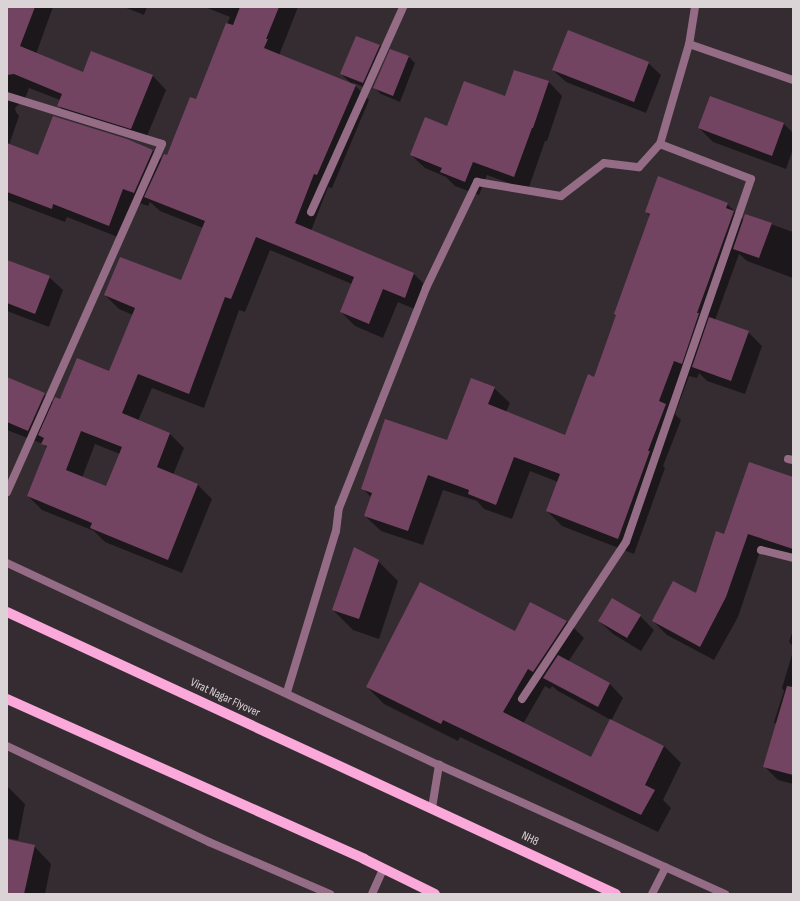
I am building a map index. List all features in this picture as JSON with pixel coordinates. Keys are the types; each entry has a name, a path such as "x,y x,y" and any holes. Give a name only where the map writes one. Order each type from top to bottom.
{"main road":[{"name":"Virat Nagar Flyover","path":"7,612 432,808"},
{"path":"7,698 364,859 435,894"},
{"name":"NH8","path":"432,808 616,894"}],"street":[{"path":"311,212 403,7"},
{"path":"287,692 336,531 339,508 426,288 477,182 562,196 604,163 639,167 660,144 689,44 695,7"},
{"path":"689,44 793,80"},
{"path":"7,96 162,144 7,492"},
{"path":"522,699 626,542 751,180 660,144"},
{"path":"761,550 793,558"},
{"path":"7,563 287,692 439,765 725,894"},
{"path":"7,746 209,842 330,894"},
{"path":"432,808 439,765"},
{"path":"652,894 666,867"},
{"path":"372,894 383,869"}],"building":[{"path":"7,7 35,7 20,46 83,72 91,51 153,75 131,129 57,106 62,94 14,74 7,75"},
{"path":"240,7 279,7 266,39 268,39 264,48 356,85 317,175 314,174 295,223 414,273 405,298 383,289 369,324 340,312 354,277 256,237 231,299 225,297 189,394 138,374 122,413 170,433 157,467 198,484 168,560 90,528 92,523 27,496 47,446 41,444 44,438 38,435 55,397 60,399 77,358 109,371 135,308 104,295 120,257 181,280 205,221 144,197 164,154 167,155 190,97 196,99 226,23 233,25","holes":["81,431 122,447 106,486 66,470"]},
{"path":"568,30 649,62 634,102 552,70"},
{"path":"356,36 380,45 363,83 340,74"},
{"path":"390,49 409,56 393,96 373,88"},
{"path":"514,70 549,81 514,177 473,162 465,182 440,172 442,168 410,155 425,117 447,126 464,81 505,96"},
{"path":"710,96 784,123 772,156 698,128"},
{"path":"53,116 127,139 153,150 134,193 123,189 109,226 53,204 52,209 7,192 7,143 38,155"},
{"path":"658,176 728,203 726,208 734,211 697,313 699,313 682,364 674,361 659,401 666,404 648,451 650,451 618,539 546,511 560,474 514,457 496,505 468,494 469,490 428,475 408,531 364,516 372,493 361,489 385,419 447,440 471,378 495,387 488,404 565,435 588,374 594,377 616,315 614,314 650,214 645,212"},
{"path":"745,214 772,223 759,258 733,249"},
{"path":"7,260 50,276 35,314 7,303"},
{"path":"709,317 749,331 731,381 692,367"},
{"path":"7,377 45,393 28,431 7,422"},
{"path":"749,462 793,477 793,549 748,534 726,597 700,647 652,621 673,581 696,593 716,531 724,534"},
{"path":"354,547 379,560 359,619 332,610"},
{"path":"420,582 515,631 530,602 567,621 533,672 528,669 503,712 591,757 610,719 664,746 645,785 655,790 641,815 443,720 441,724 366,687"},
{"path":"612,598 641,615 627,638 598,621"},
{"path":"558,655 610,683 598,707 543,678"},
{"path":"787,686 793,687 793,775 763,767"},
{"path":"7,839 35,845 24,894 7,894"}]}
